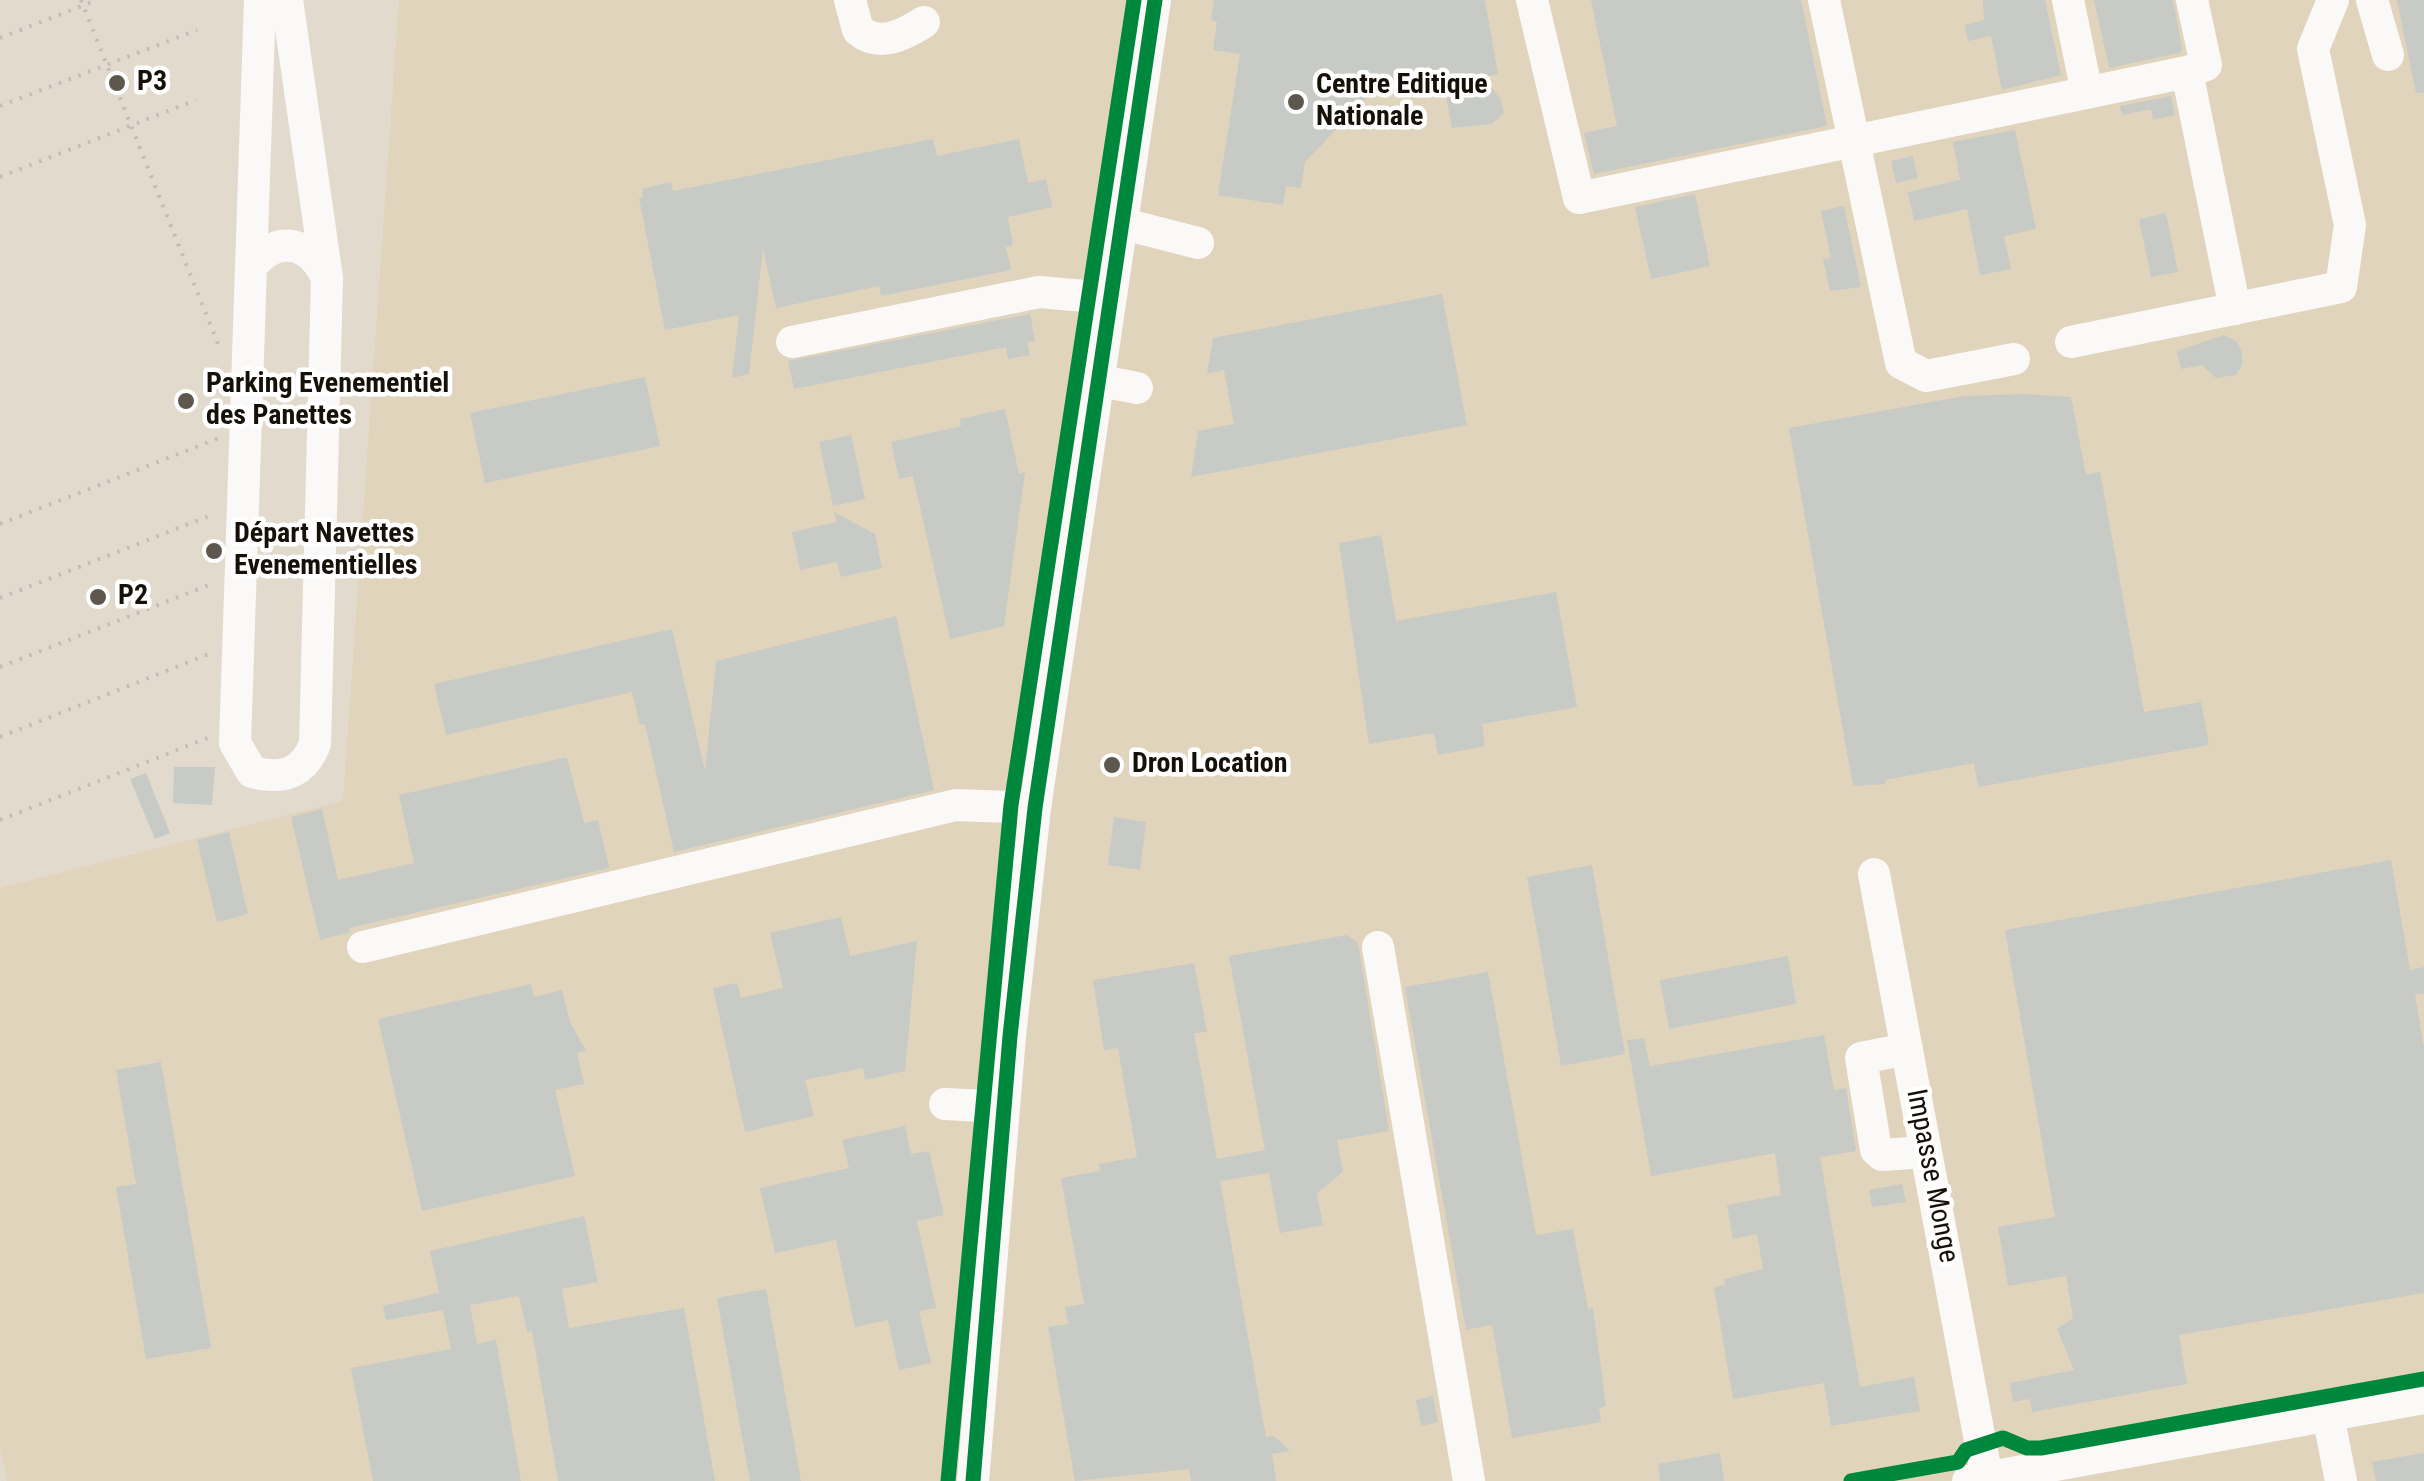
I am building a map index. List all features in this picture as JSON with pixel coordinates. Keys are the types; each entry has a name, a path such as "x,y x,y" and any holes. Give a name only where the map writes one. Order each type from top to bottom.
{"street":[{"path":"260,0 235,743 252,772 270,777 290,775 308,762 315,744 327,278 287,0"},
{"path":"850,0 858,30 875,39 892,38 924,18"},
{"path":"974,1481 1004,1107 1036,808 1095,380 1155,0"},
{"path":"1532,0 1578,198 2188,72 2206,65 2192,0"},
{"path":"1824,0 1900,363 1926,376 2014,359"},
{"path":"2068,0 2087,92"},
{"path":"2070,342 2341,287 2350,225 2314,49 2333,0"},
{"path":"2372,0 2388,55"},
{"path":"2188,72 2235,309"},
{"path":"1120,223 1198,243"},
{"path":"252,266 276,247 293,244 318,258 327,278"},
{"path":"792,342 1039,292 1108,298"},
{"path":"1095,380 1137,388"},
{"path":"364,947 956,805 1036,808"},
{"name":"Impasse Monge","path":"1874,874 1926,1152 1978,1479"},
{"path":"1378,947 1469,1481"},
{"path":"1907,1049 1861,1058 1876,1150 1882,1155 1926,1152"},
{"path":"945,1104 1004,1107"},
{"path":"1978,1479 2424,1398"},
{"path":"2328,1415 2341,1481"}],"path":[{"path":"0,38 96,0"},
{"path":"82,3 225,363"},
{"path":"0,106 197,30"},
{"path":"0,178 196,100"},
{"path":"0,524 222,437 221,456"},
{"path":"0,598 219,512 218,530"},
{"path":"0,667 216,582 215,600"},
{"path":"0,737 213,652 212,669"},
{"path":"0,820 210,737 210,720"}],"shaded area":[{"path":"399,0 2424,0 2424,1481 7,1481 0,1443 0,888 343,801"}],"building":[{"name":"Centre Editique Nationale","path":"1214,0 1485,0 1498,74 1483,77 1501,100 1504,113 1491,124 1452,128 1444,84 1367,97 1305,162 1301,188 1286,186 1283,205 1218,195 1240,54 1213,50 1217,22 1211,20"},
{"path":"1591,0 1801,0 1827,126 1594,174 1584,133 1617,126"},
{"path":"1983,0 2045,0 2061,75 2002,90 1991,36 1968,41 1965,25 1984,20"},
{"path":"2094,0 2173,0 2182,49 2179,53 2109,68"},
{"path":"2397,0 2424,0 2424,93 2416,93"},
{"path":"2171,96 2175,115 2153,120 2151,109 2122,115 2120,106"},
{"path":"2015,130 2036,229 2004,236 2011,269 1980,275 1967,209 1914,221 1908,192 1960,180 1953,142"},
{"path":"933,139 937,156 1019,139 1028,183 1046,179 1052,207 1008,217 1013,245 1006,247 1011,270 881,296 879,286 776,308 763,249 749,374 732,378 739,315 665,330 639,198 643,197 642,189 671,182 673,191"},
{"path":"1913,156 1918,178 1896,183 1891,161"},
{"path":"1695,194 1710,266 1651,279 1635,207"},
{"path":"1844,206 1861,287 1830,291 1823,259 1831,258 1821,211"},
{"path":"2166,213 2178,272 2151,277 2139,219"},
{"path":"1442,294 1467,425 1191,477 1198,431 1234,424 1224,370 1207,374 1213,338"},
{"path":"1030,314 1035,341 1027,342 1030,355 1008,359 1006,347 794,389 788,361"},
{"path":"2224,335 2236,341 2242,352 2242,365 2236,375 2216,378 2202,365 2181,369 2177,351"},
{"path":"645,377 660,446 485,483 470,413"},
{"path":"1964,396 2071,397 2086,475 2100,472 2144,712 2201,702 2209,745 1978,787 1974,763 1885,780 1886,784 1853,786 1789,428"},
{"path":"1005,409 1019,474 1025,472 1004,626 950,639 913,476 899,479 891,442 961,426 960,419"},
{"path":"851,435 865,499 833,506 819,442"},
{"path":"834,512 875,534 882,568 841,577 837,562 800,570 792,532 837,522"},
{"path":"1381,535 1396,621 1556,592 1577,707 1482,724 1485,746 1438,755 1434,733 1369,744 1339,543"},
{"path":"896,616 934,790 674,852 645,724 640,725 632,692 446,735 434,684 672,629 705,771 716,661"},
{"path":"567,757 584,823 598,820 609,868 349,928 350,932 320,940 291,817 322,809 338,880 414,863 399,795"},
{"path":"174,767 215,767 212,805 173,803"},
{"path":"146,773 170,833 155,839 130,779"},
{"path":"1114,817 1146,822 1140,870 1108,865"},
{"path":"229,832 248,914 217,922 197,840"},
{"path":"2391,860 2410,970 2424,967 2424,993 2415,994 2424,1048 2424,1293 2179,1335 2187,1384 2032,1412 2030,1399 2013,1402 2010,1383 2074,1370 2057,1329 2073,1318 2066,1276 2008,1286 1998,1227 2055,1217 2005,930"},
{"path":"1592,865 1625,1054 1561,1066 1527,877"},
{"path":"841,917 850,956 917,941 905,1071 865,1080 863,1068 805,1080 814,1116 745,1132 713,988 737,983 741,998 783,988 770,933"},
{"path":"1347,935 1358,943 1389,1131 1337,1140 1343,1172 1317,1193 1323,1225 1280,1233 1269,1173 1220,1181 1266,1437 1274,1436 1290,1451 1272,1454 1276,1481 1191,1481 1189,1469 1075,1481 1048,1327 1068,1324 1065,1307 1084,1304 1061,1178 1100,1171 1099,1164 1137,1157 1118,1048 1104,1050 1093,980 1194,963 1207,1032 1194,1033 1217,1159 1265,1150 1229,956"},
{"path":"1788,956 1796,1004 1669,1029 1660,980"},
{"path":"1488,972 1536,1235 1573,1229 1588,1309 1593,1308 1606,1406 1599,1408 1601,1422 1512,1438 1492,1325 1466,1330 1405,987"},
{"path":"531,984 534,997 562,990 570,1022 586,1051 577,1053 584,1084 555,1090 575,1176 422,1211 378,1019"},
{"path":"1824,1035 1834,1090 1846,1088 1856,1151 1820,1157 1860,1387 1914,1377 1920,1411 1831,1426 1824,1383 1733,1399 1714,1287 1726,1285 1724,1279 1763,1269 1757,1234 1733,1239 1727,1205 1781,1195 1775,1153 1651,1176 1627,1040 1644,1038 1650,1066"},
{"path":"161,1062 211,1348 146,1359 116,1187 136,1184 116,1070"},
{"path":"905,1126 911,1154 929,1151 944,1215 917,1221 936,1308 919,1311 931,1363 899,1370 888,1320 855,1327 836,1240 775,1253 760,1188 849,1168 842,1140"},
{"path":"1902,1184 1906,1202 1872,1207 1869,1190"},
{"path":"584,1216 598,1282 562,1289 569,1328 684,1308 715,1481 558,1481 532,1331 527,1332 519,1296 470,1305 477,1344 496,1340 521,1481 373,1481 351,1368 451,1349 443,1310 386,1320 383,1306 439,1293 430,1251"},
{"path":"766,1289 801,1481 750,1481 717,1298"},
{"path":"1433,1396 1438,1422 1421,1426 1416,1400"},
{"path":"1720,1453 1724,1481 1660,1481 1658,1464"},
{"path":"2424,1453 2424,1481 2376,1481 2372,1462"}],"cycle path":[{"path":"948,1481 1011,805 1134,0"},
{"path":"973,1481 1010,1036 1035,808 1155,0"},
{"path":"1851,1481 1958,1462 1966,1450 2003,1438 2027,1448 2041,1448 2424,1379"}],"place":[{"name":"P3","path":"117,83"},
{"name":"Centre Editique Nationale","path":"1296,102"},
{"name":"Parking Evenementiel des Panettes","path":"186,401"},
{"name":"Départ Navettes Evenementielles","path":"214,551"},
{"name":"P2","path":"98,597"},
{"name":"Dron Location","path":"1112,765"}]}
